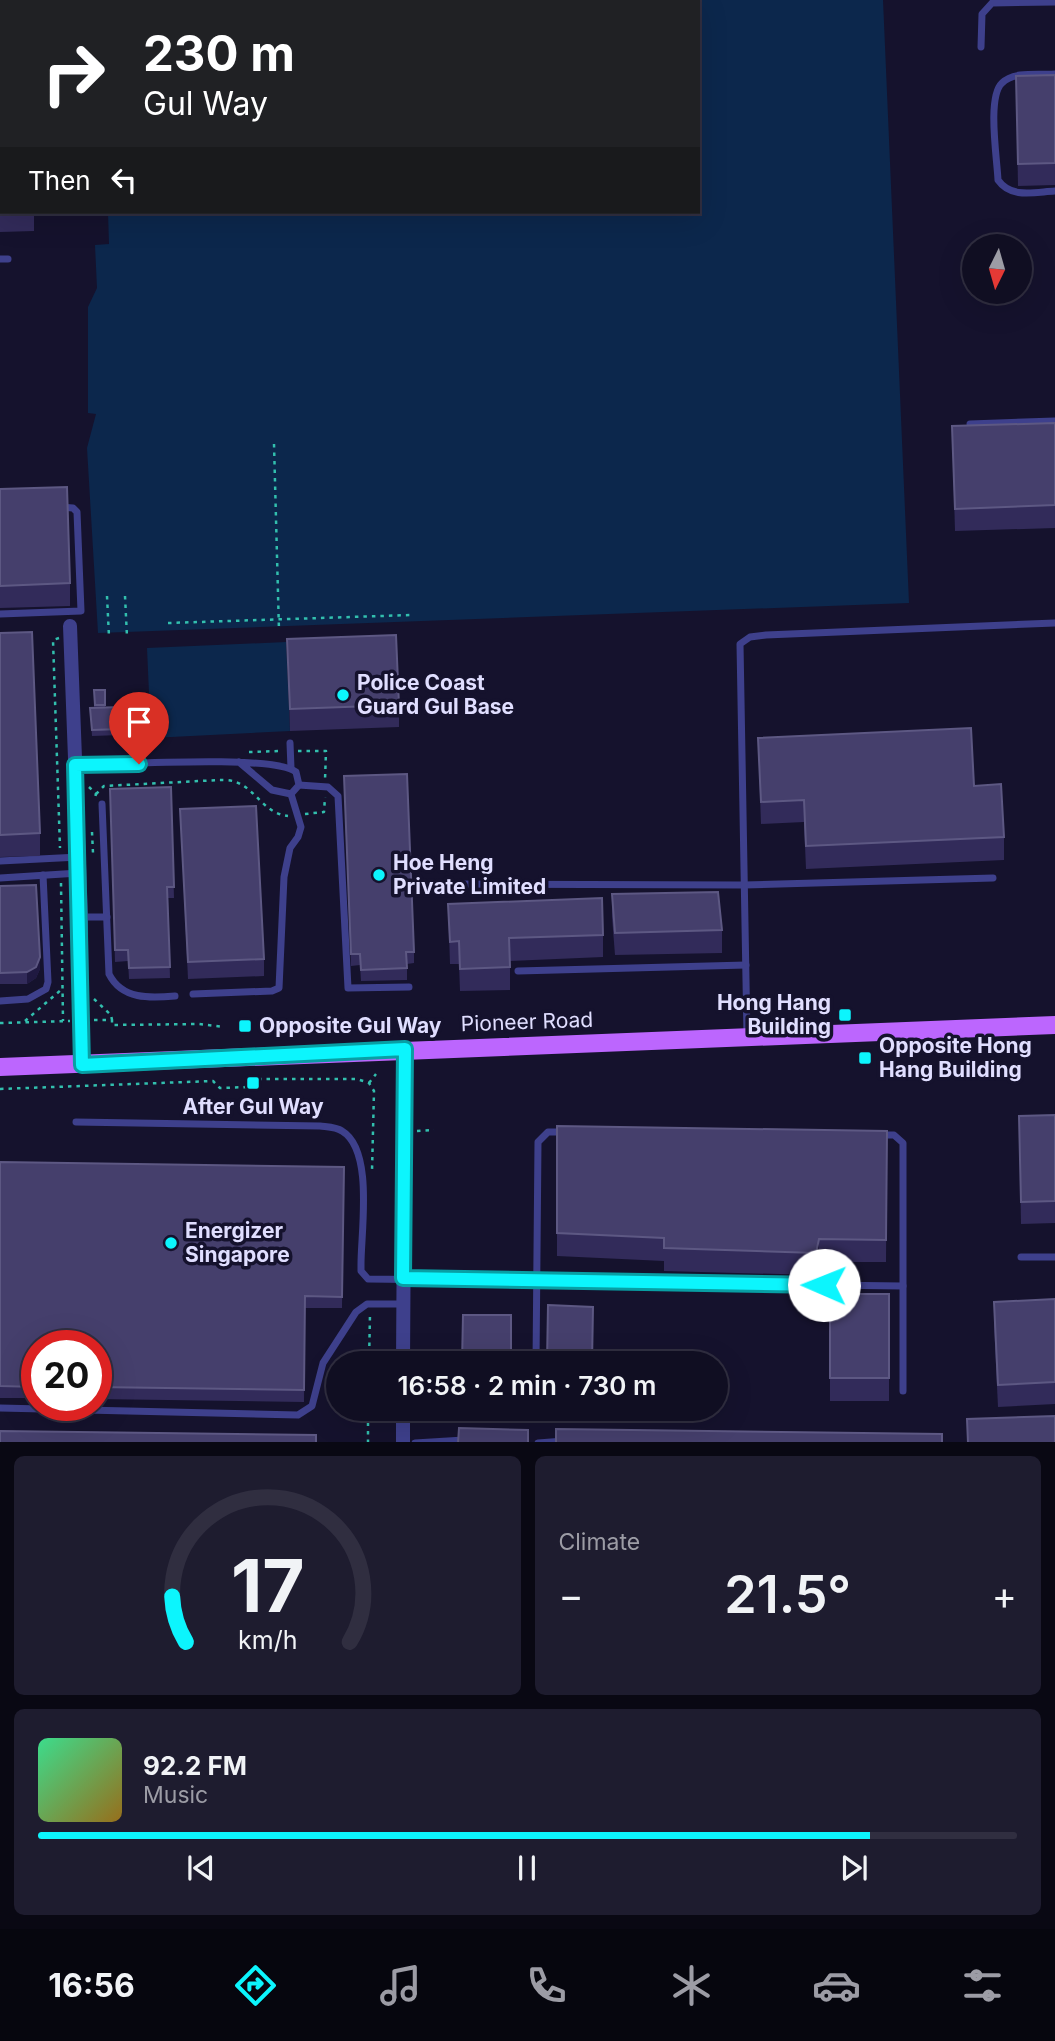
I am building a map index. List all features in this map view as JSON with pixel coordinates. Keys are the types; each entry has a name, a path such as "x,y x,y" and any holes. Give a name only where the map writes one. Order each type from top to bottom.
{"main road":[{"name":"Pioneer Road","path":"0,1067 1055,1025"}],"street":[{"path":"70,625 81,917 82,1065"},
{"path":"403,1351 405,1049"},
{"path":"402,1442 403,1421"}],"lane":[{"path":"981,47 982,13 992,3 1055,2"},
{"path":"1055,74 1016,76 1002,82 993,94 998,180 1003,187 1016,193 1055,191"},
{"path":"970,424 1055,421"},
{"path":"0,614 70,625 79,613 77,513 73,508 55,507"},
{"path":"747,1036 740,644 750,637 766,635 1055,623"},
{"path":"290,747 291,768 299,777 299,785 291,793"},
{"path":"75,765 239,762 291,768"},
{"path":"239,762 272,790 291,793"},
{"path":"299,785 333,788 338,796 347,984 350,989 409,987"},
{"path":"193,994 272,991 279,988 284,877 290,849 298,838 299,815 291,793"},
{"path":"102,804 109,974 113,982 131,995 175,996"},
{"path":"0,861 79,857"},
{"path":"0,878 79,873"},
{"path":"0,1001 28,999 46,989 48,982 43,875"},
{"path":"450,884 744,885 993,878"},
{"path":"81,917 107,917"},
{"path":"518,971 746,965"},
{"path":"76,1122 320,1126 342,1130 350,1138 362,1166 362,1271 368,1279 903,1286"},
{"path":"536,1351 538,1142 548,1132 576,1132"},
{"path":"866,1135 894,1135 903,1143 903,1391"},
{"path":"1021,1257 1055,1257"},
{"path":"0,1408 298,1415 312,1406 323,1363 356,1312 370,1304 403,1304"},
{"path":"431,1442 464,1440"},
{"path":"558,1442 578,1441"}],"path":[{"path":"274,444 279,631"},
{"path":"107,596 108,637"},
{"path":"125,596 127,637"},
{"path":"168,624 411,615"},
{"path":"60,858 53,640 70,625"},
{"path":"96,794 104,786 219,779 237,782 275,814 324,812 326,751 290,747 237,752"},
{"path":"61,875 63,1021"},
{"path":"24,1022 62,989"},
{"path":"88,994 111,1015 112,1025 199,1024 224,1027"},
{"path":"0,1023 112,1020"},
{"path":"369,1083 376,1074"},
{"path":"0,1090 213,1081 220,1088 249,1087 261,1079 348,1078 369,1083 374,1091 372,1172"},
{"path":"369,1351 370,1304"},
{"path":"368,1442 369,1421"}],"water":[{"path":"700,0 883,0 909,603 98,633 87,448 96,414 88,413 88,307 97,288 95,245 109,244 108,214 700,214"},
{"path":"286,642 290,731 151,738 147,648"}],"building":[{"path":"1055,75 1055,163 1018,164 1016,76"},
{"path":"1055,423 1055,505 955,509 952,426"},
{"path":"67,487 70,583 0,586 0,489"},
{"path":"32,632 40,833 0,835 0,633"},
{"name":"Police Coast Guard Gul Base","path":"396,635 399,705 290,709 287,639"},
{"path":"94,690 105,690 105,705 95,705"},
{"path":"120,707 121,729 92,730 90,708"},
{"path":"971,728 974,786 1001,784 1004,837 806,846 804,800 761,802 758,738"},
{"name":"Hoe Heng Private Limited","path":"407,774 414,952 406,952 407,968 361,970 360,954 351,954 344,776"},
{"path":"171,787 174,887 167,887 170,967 129,968 128,950 115,950 110,789"},
{"path":"256,806 264,959 188,962 180,809"},
{"path":"36,885 40,957 36,967 27,972 0,973 0,886"},
{"path":"718,892 722,930 615,933 612,894"},
{"path":"602,898 603,935 509,938 510,967 460,969 459,941 450,942 448,904"},
{"path":"1055,1115 1055,1201 1021,1202 1019,1116"},
{"path":"557,1126 887,1131 886,1240 819,1239 816,1253 664,1248 664,1238 557,1233"},
{"name":"Energizer Singapore","path":"0,1162 344,1167 342,1297 305,1296 304,1390 112,1387 112,1330 21,1330 21,1387 0,1386"},
{"path":"830,1294 889,1294 889,1378 830,1378"},
{"path":"1055,1299 1055,1382 998,1385 994,1302"},
{"path":"548,1305 593,1307 592,1351 547,1351"},
{"path":"463,1315 511,1315 511,1351 462,1351"},
{"path":"1055,1416 1055,1442 968,1442 967,1419"},
{"path":"459,1428 528,1430 528,1442 458,1442"},
{"path":"556,1429 942,1434 942,1442 556,1442"},
{"path":"0,1431 316,1435 316,1442 0,1442"}],"place":[{"name":"Police Coast Guard Gul Base","path":"343,695"},
{"name":"Hoe Heng Private Limited","path":"379,875"},
{"name":"Hong Hang Building","path":"845,1015"},
{"name":"Opposite Gul Way","path":"245,1026"},
{"name":"Opposite Hong Hang Building","path":"865,1058"},
{"name":"After Gul Way","path":"253,1083"},
{"name":"Energizer Singapore","path":"171,1243"}],"route":[{"path":"139,764 75,765 81,917 82,1065 405,1049 403,1278 824,1285"}]}
